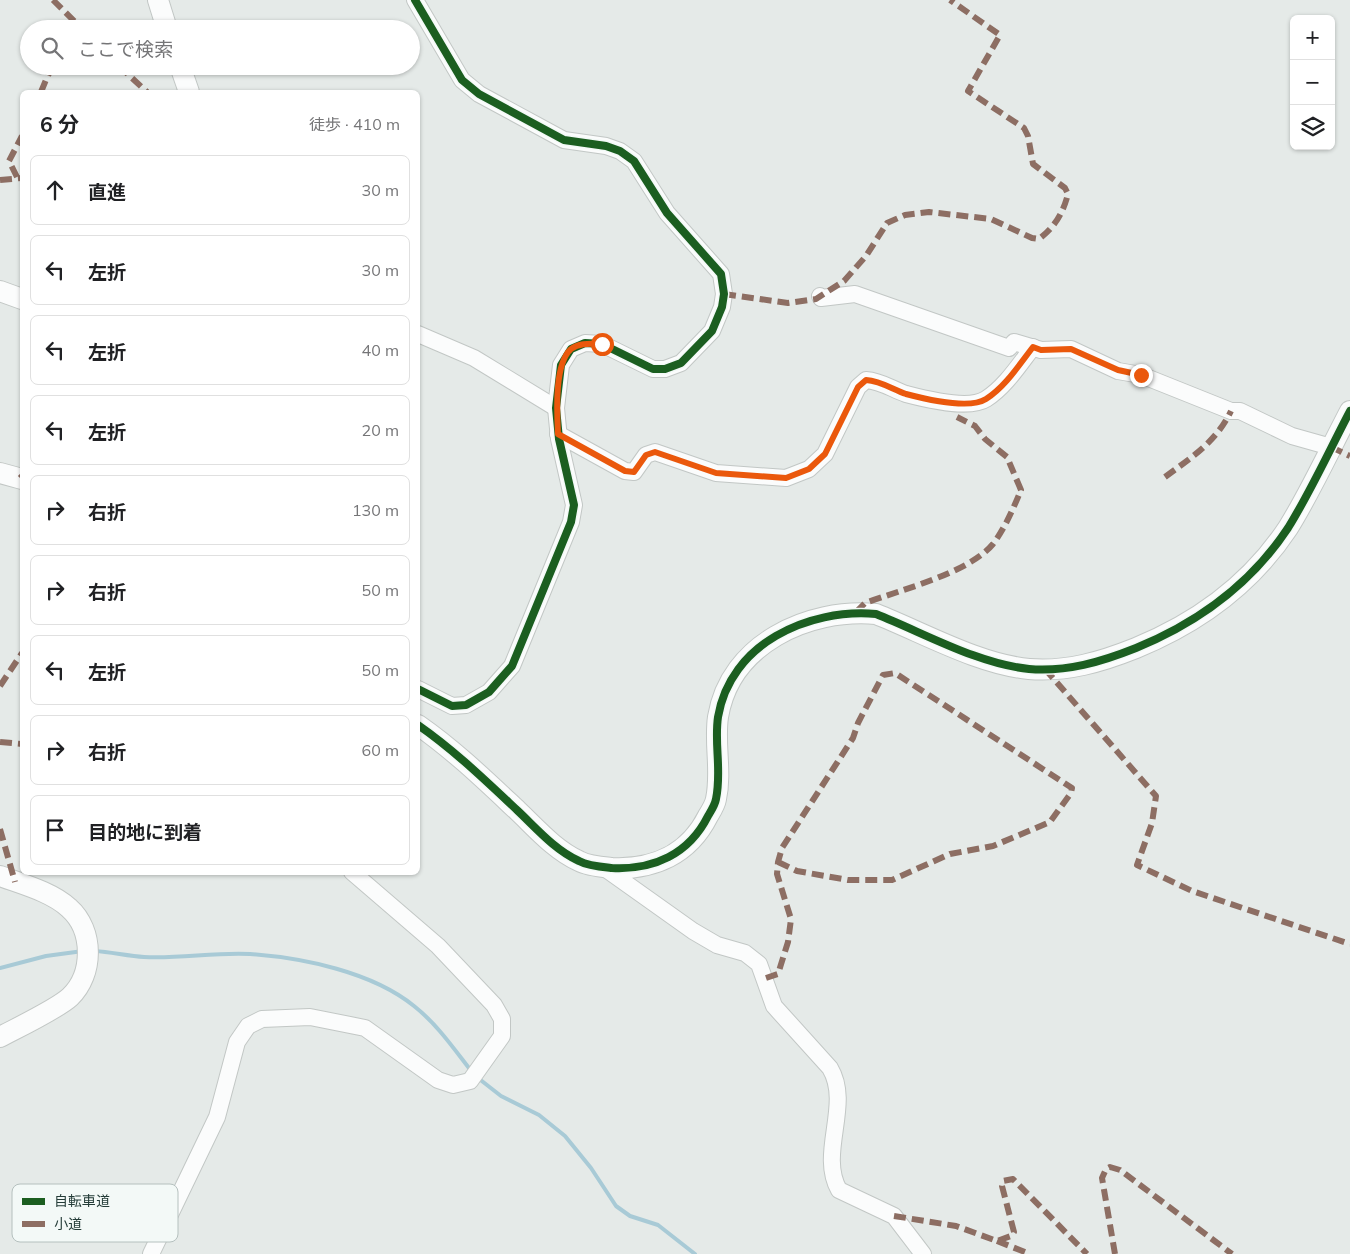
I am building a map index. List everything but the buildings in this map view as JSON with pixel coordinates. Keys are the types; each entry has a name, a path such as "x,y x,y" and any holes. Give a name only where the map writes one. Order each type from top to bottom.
{"street":[{"path":"158,0 164,20"},
{"path":"415,0 462,80 479,94 564,140 620,150 634,161 667,213 721,274 724,294 722,307 712,331 681,363 665,369 653,369 602,344 586,343 571,349 561,365 556,408 558,434 574,505 571,522 512,666 489,692 466,705 452,706 420,690"},
{"path":"183,75 188,90"},
{"path":"0,291 20,298"},
{"path":"820,296 822,298 856,294 1010,348 1014,342 1041,350 1071,349 1118,370 1141,375 1231,411 1240,411 1292,436 1331,447"},
{"path":"420,335 474,358 556,408"},
{"path":"558,434 625,471 634,472 646,455 655,452 716,473 786,478 809,469 825,454 858,387 866,380 878,381 905,393 966,405 985,400 1008,378 1033,347"},
{"path":"420,727 468,765 556,846 580,862 603,867 629,869 661,862 685,848 702,829 716,802 720,776 718,718 722,696 731,677 748,656 767,640 831,614 856,612 876,614 991,661 1029,669 1069,669 1098,662 1172,633 1209,610 1234,589 1264,559 1288,527 1350,411"},
{"path":"0,473 20,478"},
{"path":"603,867 693,931 717,945 745,953 759,964 774,1006 830,1068 836,1078 838,1098 832,1166 835,1182 840,1190 894,1216 923,1254"},
{"path":"178,1198 217,1116 238,1042 248,1026 262,1019 310,1017 365,1028 438,1080 453,1085 470,1081 502,1036 502,1019 494,1005 438,946 355,875"},
{"path":"0,876 51,896 70,908 84,930 87,948 86,974 70,997 0,1037"},
{"path":"151,1254 157,1242"}],"waterway":[{"path":"0,968 46,956 83,951"},
{"path":"95,951 157,957 250,954 315,963 358,976 397,994 414,1006 438,1029 472,1072"},
{"path":"478,1078 501,1096 539,1115 565,1136 591,1168 616,1206 630,1216 658,1225 695,1254"}],"marked path":[{"path":"53,0 73,20"},
{"path":"724,294 788,303 816,299 844,281 866,256 887,223 905,215 929,212 991,219 1032,238 1039,239 1054,224 1066,201 1068,194 1065,188 1033,164 1028,136 1024,128 968,91 1000,35 950,0"},
{"path":"42,90 48,75"},
{"path":"129,75 145,90"},
{"path":"17,177 9,161 20,140"},
{"path":"0,180 20,178"},
{"path":"1165,477 1194,456 1211,440 1231,411"},
{"path":"856,612 865,603 933,580 968,564 993,544 1005,525 1021,490 1007,457 985,439 975,426 957,417"},
{"path":"1331,447 1350,456"},
{"path":"0,686 20,656"},
{"path":"1045,669 1156,796 1152,823 1137,865 1192,891 1350,944"},
{"path":"766,978 778,974 788,942 791,919 777,874 778,862 782,848 853,738 858,723 883,675 895,673 1072,788 1071,793 1050,822 993,846 950,854 892,880 848,880 797,871 778,862"},
{"path":"0,742 20,744"},
{"path":"0,829 15,882"},
{"path":"1115,1254 1102,1178 1106,1169 1110,1167 1120,1170 1232,1254"},
{"path":"894,1216 956,1226 997,1241 1011,1236 1014,1232 1002,1186 1003,1181 1013,1179 1087,1254"},
{"path":"997,1241 1030,1254"}],"cycle path":[{"path":"415,0 462,80 479,94 564,140 606,146 620,151 634,161 667,213 721,274 724,294 722,307 712,331 681,363 665,369 653,369 602,344 585,343 571,349 561,365 556,408 559,439 574,505 571,522 512,666 489,692 466,705 452,706 420,690"},
{"path":"420,727 457,755 547,839 570,856 583,863 612,868 642,866 656,862 669,857 691,840 713,808 718,789 718,717 725,691 738,669 755,651 776,636 799,625 824,617 876,614 951,647 990,661 1029,669 1057,669 1084,665 1136,648 1159,638 1201,614 1221,600 1257,567 1288,528 1350,411"}],"route":[{"path":"602,344 586,343 571,349 561,365 556,408 558,434 583,446 625,471 634,472 641,465 646,455 655,452 716,473 786,478 809,469 825,454 858,387 866,380 878,381 905,393 966,405 985,400 1008,378 1033,347 1041,350 1071,349 1118,370 1141,375"}]}
